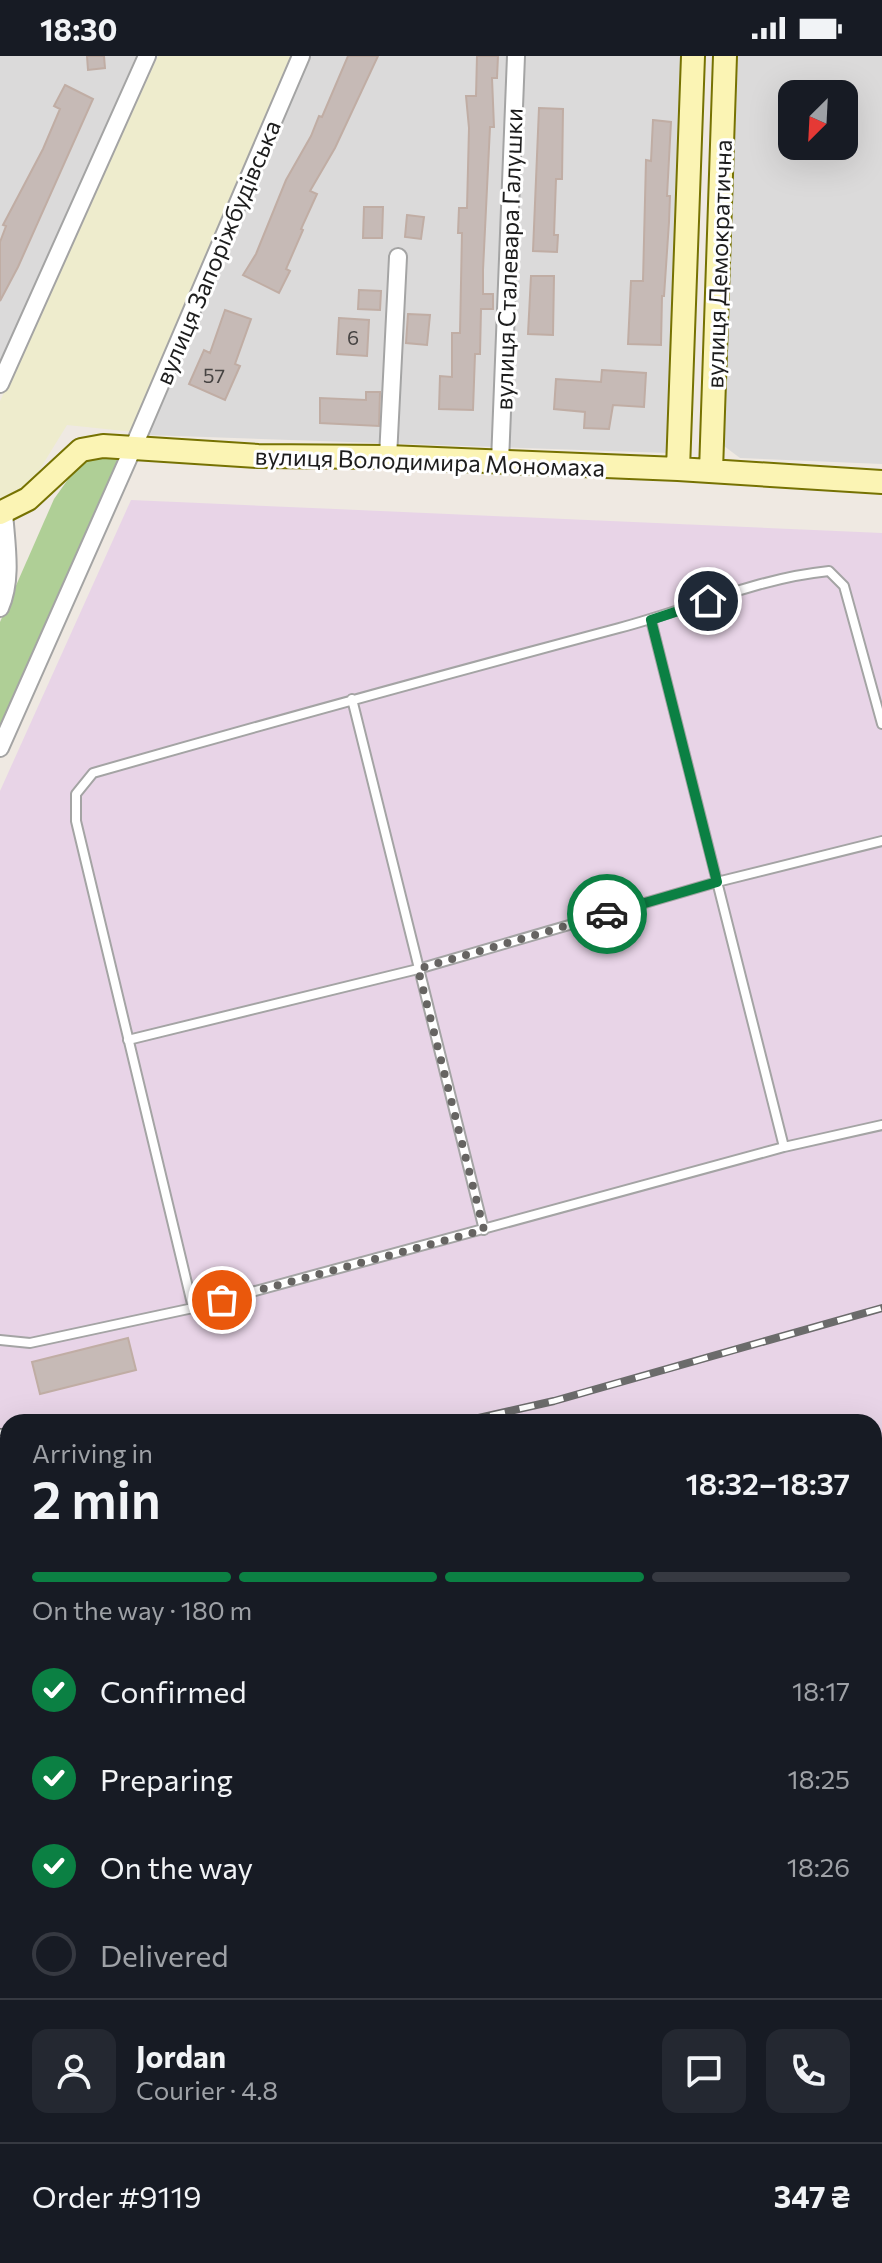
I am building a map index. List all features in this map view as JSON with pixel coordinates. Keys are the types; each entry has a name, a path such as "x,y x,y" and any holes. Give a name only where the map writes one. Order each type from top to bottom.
{"street":[{"path":"0,384 147,56"},
{"name":"вулиця Запоріжбудівська","path":"0,748 301,56"},
{"name":"вулиця Сталевара Галушки","path":"500,462 516,56"},
{"name":"вулиця Демократична","path":"678,469 693,56"},
{"name":"вулиця Демократична","path":"711,471 725,56"},
{"path":"388,457 398,257"},
{"name":"вулиця Володимира Мономаха","path":"2,512 28,499 81,450 103,446 258,456 388,457 678,469 882,482"},
{"path":"0,608 5,598 7,566 2,512"}],"lane":[{"path":"193,1308 76,821 76,794 93,773 352,699 651,620 794,574 829,571 844,586 882,724"},
{"path":"651,620 784,1147"},
{"path":"352,699 484,1230"},
{"path":"128,1040 418,969 717,882 882,841"},
{"path":"0,1340 30,1343 193,1308 784,1147 882,1125"}],"shaded area":[{"path":"0,56 136,56 0,367"},
{"path":"158,56 293,56 134,432 67,425 29,487 0,505 0,401"},
{"path":"311,56 683,56 669,453 147,435"},
{"path":"738,56 882,56 882,464 740,458 724,446"},
{"path":"131,500 882,533 882,1414 0,1414 0,791"}],"green space":[{"path":"124,454 0,731 0,622 54,499 84,457"}],"building":[{"path":"87,56 104,56 105,68 88,70"},
{"path":"348,56 378,56 335,148 310,191 317,194 279,293 243,275 256,254 286,180 319,116 322,117"},
{"path":"477,56 498,56 497,78 492,78 494,127 490,127 483,270 483,294 493,294 493,309 481,309 480,354 475,354 473,410 439,409 440,376 452,377 452,333 460,333 462,233 458,233 459,208 467,208 469,128 466,96 476,96"},
{"path":"65,85 93,99 0,301 0,242 6,226 3,225 43,149 60,109 54,106"},
{"path":"539,108 563,109 562,179 556,179 554,235 558,235 557,252 533,251"},
{"path":"653,120 671,122 667,196 670,196 669,222 661,345 628,344 631,281 643,281 646,160 651,161"},
{"path":"364,207 383,207 382,238 363,238"},
{"path":"407,215 424,217 421,239 405,237"},
{"path":"531,276 554,276 553,335 528,334"},
{"path":"359,290 381,291 380,310 358,309"},
{"path":"225,310 251,319 235,364 240,366 225,400 189,384 204,350 210,353"},
{"path":"408,314 430,315 427,345 406,343"},
{"path":"339,318 369,320 367,356 337,354"},
{"path":"602,370 646,373 644,407 613,405 609,429 584,428 585,412 554,409 556,379 601,382"},
{"path":"366,392 380,392 379,426 320,423 320,398 366,400"},
{"path":"128,1338 136,1370 40,1394 32,1362"}],"railway":[{"path":"496,1414 554,1401 882,1308"}],"way so far":[{"path":"222,1300 484,1230 418,969 607,914"}],"route":[{"path":"607,914 717,882 651,620 708,601"}]}
